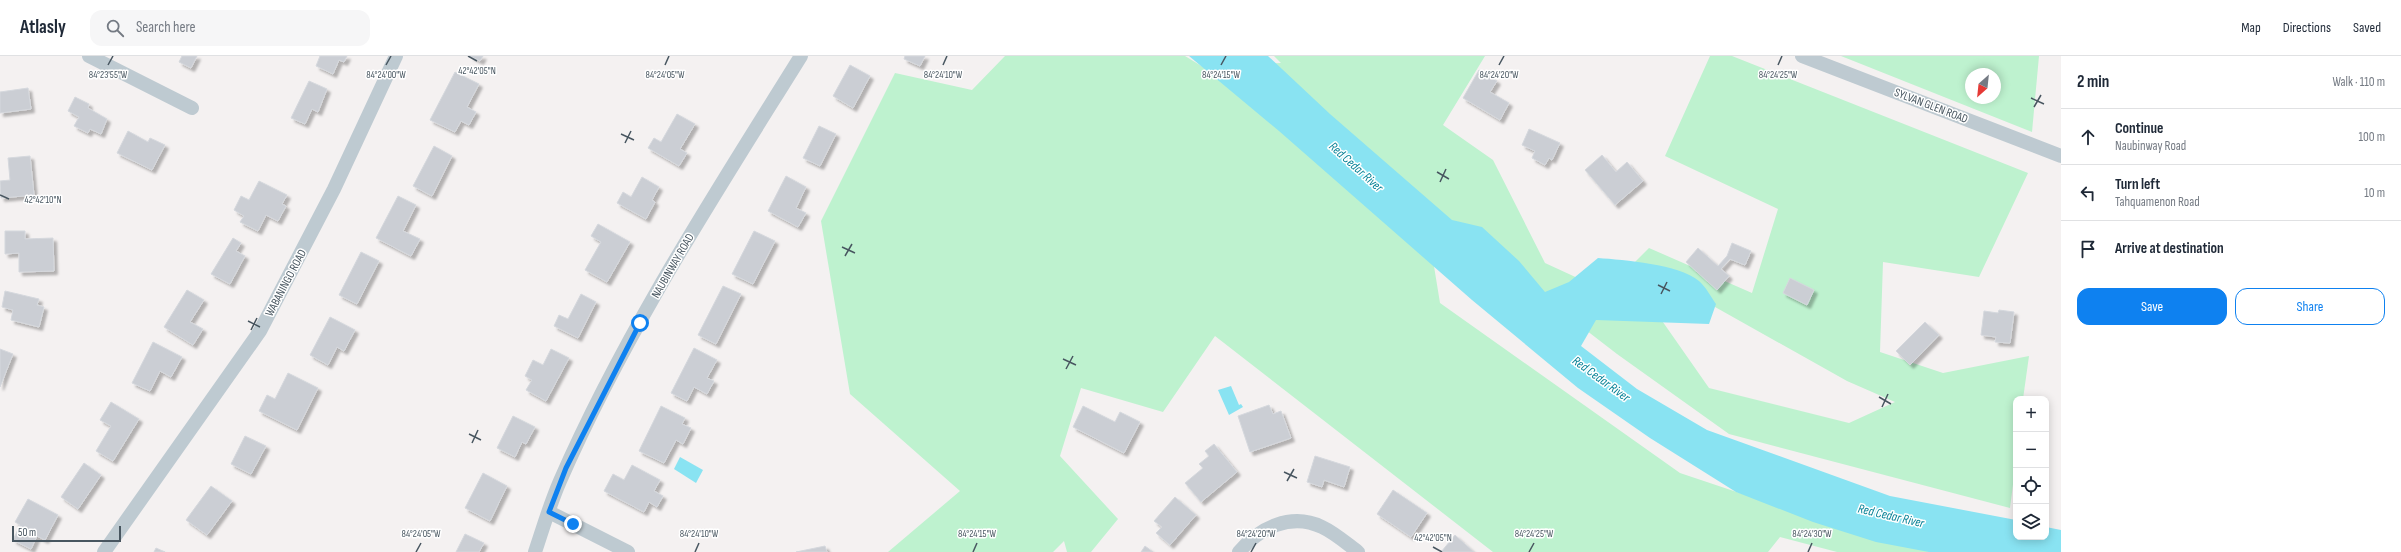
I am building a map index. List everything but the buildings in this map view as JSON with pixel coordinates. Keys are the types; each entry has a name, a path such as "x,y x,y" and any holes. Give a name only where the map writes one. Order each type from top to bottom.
{"street":[{"path":"91,56 192,108"},
{"name":"WABANINGO ROAD","path":"104,552 224,385 263,326 334,189 396,56"},
{"name":"NAUBINWAY ROAD","path":"535,552 560,482 626,348 722,184 801,56"},
{"name":"SYLVAN GLEN ROAD","path":"1802,56 2061,156"},
{"path":"549,512 628,552"},
{"path":"1239,552 1260,532 1279,524 1295,521 1320,526 1358,552"}],"green space":[{"path":"1005,56 1185,56 1203,67 1281,63 1274,56 1485,56 1443,125 1493,160 1545,263 1658,315 1709,388 1849,423 1895,402 1847,381 1635,262 1649,248 1752,293 1778,209 1665,156 1710,56 1732,56 2028,173 1979,277 1883,262 1880,352 1943,373 2029,356 2023,396 2013,396 2013,484 2010,508 1729,434 1617,354 1424,205 1440,303 1680,473 1856,532 1955,552 1837,552 1780,537 1768,552 1493,552 1215,336 1163,412 1081,388 1060,456 1118,519 1091,552 1067,552 1064,541 1053,552 888,552 960,491 850,394 821,221 895,73 972,90"},
{"path":"1841,56 2039,56 2032,132"}],"water":[{"name":"Red Cedar River","path":"1189,56 1268,56 1330,114 1452,220 1482,227 1519,261 1545,292 1569,282 1598,258 1665,267 1690,275 1699,281 1716,304 1709,324 1596,320 1581,346 1637,389 1707,430 1890,496 2013,519 2013,540 2049,540 2049,528 2061,530 2061,552 1929,552 1876,542 1813,522 1736,492 1650,438 1578,388 1472,300 1279,131"},
{"path":"1231,386 1239,405 1241,404 1243,407 1229,415 1218,390"},
{"path":"680,457 703,470 696,483 674,469"}],"route":[{"path":"573,524 549,512 566,468 640,323"}]}
